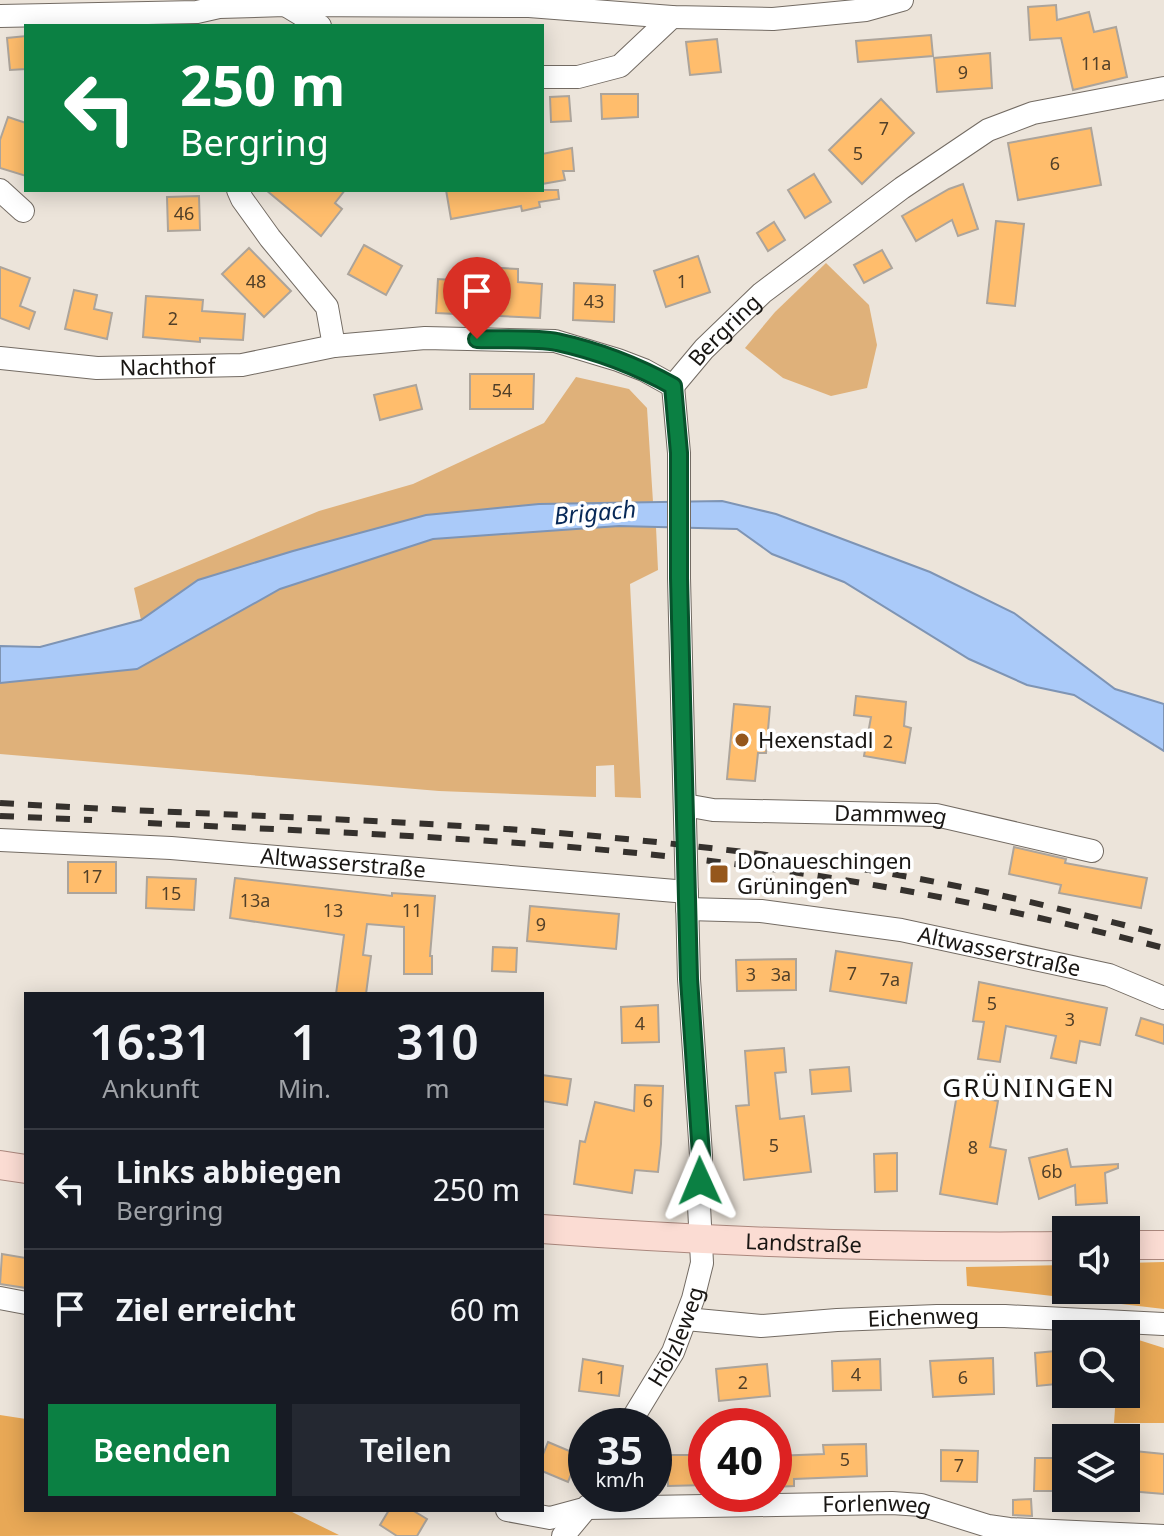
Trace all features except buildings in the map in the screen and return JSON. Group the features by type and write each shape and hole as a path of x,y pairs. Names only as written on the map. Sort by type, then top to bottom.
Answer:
{"main road":[{"path":"0,1165 24,1169"},
{"name":"Landstraße","path":"544,1229 701,1239 917,1246 1052,1246"},
{"path":"1140,1245 1164,1245"}],"street":[{"path":"0,16 209,11 285,5 529,6 672,17 773,19 866,10 902,0"},
{"path":"285,5 317,24"},
{"path":"544,77 578,77 620,66 672,17"},
{"name":"Bergring","path":"334,346 425,338 555,341 618,360 673,386 704,349 762,293 902,188 988,130 1033,113 1164,88"},
{"path":"0,190 23,211"},
{"path":"239,192 270,238 327,307 334,346"},
{"name":"Nachthof","path":"0,358 97,368 242,365 334,346"},
{"name":"Hölzleweg","path":"639,1408 673,1352 702,1263 701,1155 689,979 679,453 673,386"},
{"name":"Dammweg","path":"685,805 713,810 936,815 1092,851"},
{"name":"Altwasserstraße","path":"0,840 171,848 687,901 901,930 1109,975 1164,998"},
{"path":"0,1298 24,1303"},
{"name":"Eichenweg","path":"686,1319 761,1326 937,1316 1163,1324"},
{"name":"Forlenweg","path":"672,1502 921,1505 988,1526 1009,1529 1164,1536"},
{"name":"Forlenweg","path":"518,1512 550,1518 568,1510"},
{"path":"563,1536 582,1512"}],"shaded area":[{"path":"826,263 869,305 877,345 867,388 831,396 783,378 745,348 775,312"},
{"path":"576,377 629,389 647,408 653,502 539,504 426,515 198,580 141,620 134,588 319,511 413,484 544,423"},
{"path":"619,526 656,527 658,570 630,584 641,798 615,797 614,765 596,766 596,797 439,791 0,754 0,683 137,669 280,589 433,539"},
{"path":"1164,1262 1164,1309 1121,1304 1140,1304 1140,1263"},
{"path":"1052,1265 1052,1296 967,1286 966,1267"},
{"path":"1140,1340 1164,1348 1164,1423 1114,1423 1115,1408 1140,1408"},
{"path":"0,1415 24,1419 24,1512 292,1512 339,1535 0,1536"}],"water":[{"name":"Brigach","path":"722,501 776,514 930,572 1014,613 1115,689 1164,704 1164,751 1074,695 1027,685 969,659 844,582 772,554 737,529 619,526 433,539 280,589 137,669 0,683 0,646 40,647 141,620 198,580 426,515 539,504"}],"railway":[{"path":"0,803 512,829 725,850 934,882 1164,935"},
{"path":"0,816 92,820"},
{"path":"148,823 483,841 745,865 926,894 1164,948"}],"place":[{"name":"Hexenstadl","path":"742,740"},
{"name":"Donaueschingen Grüningen","path":"719,874"}],"district":[{"name":"GRÜNINGEN","path":"1029,1088"}],"route":[{"path":"477,339 555,341 618,360 673,386 679,453 689,979 701,1155 700,1181"}]}
